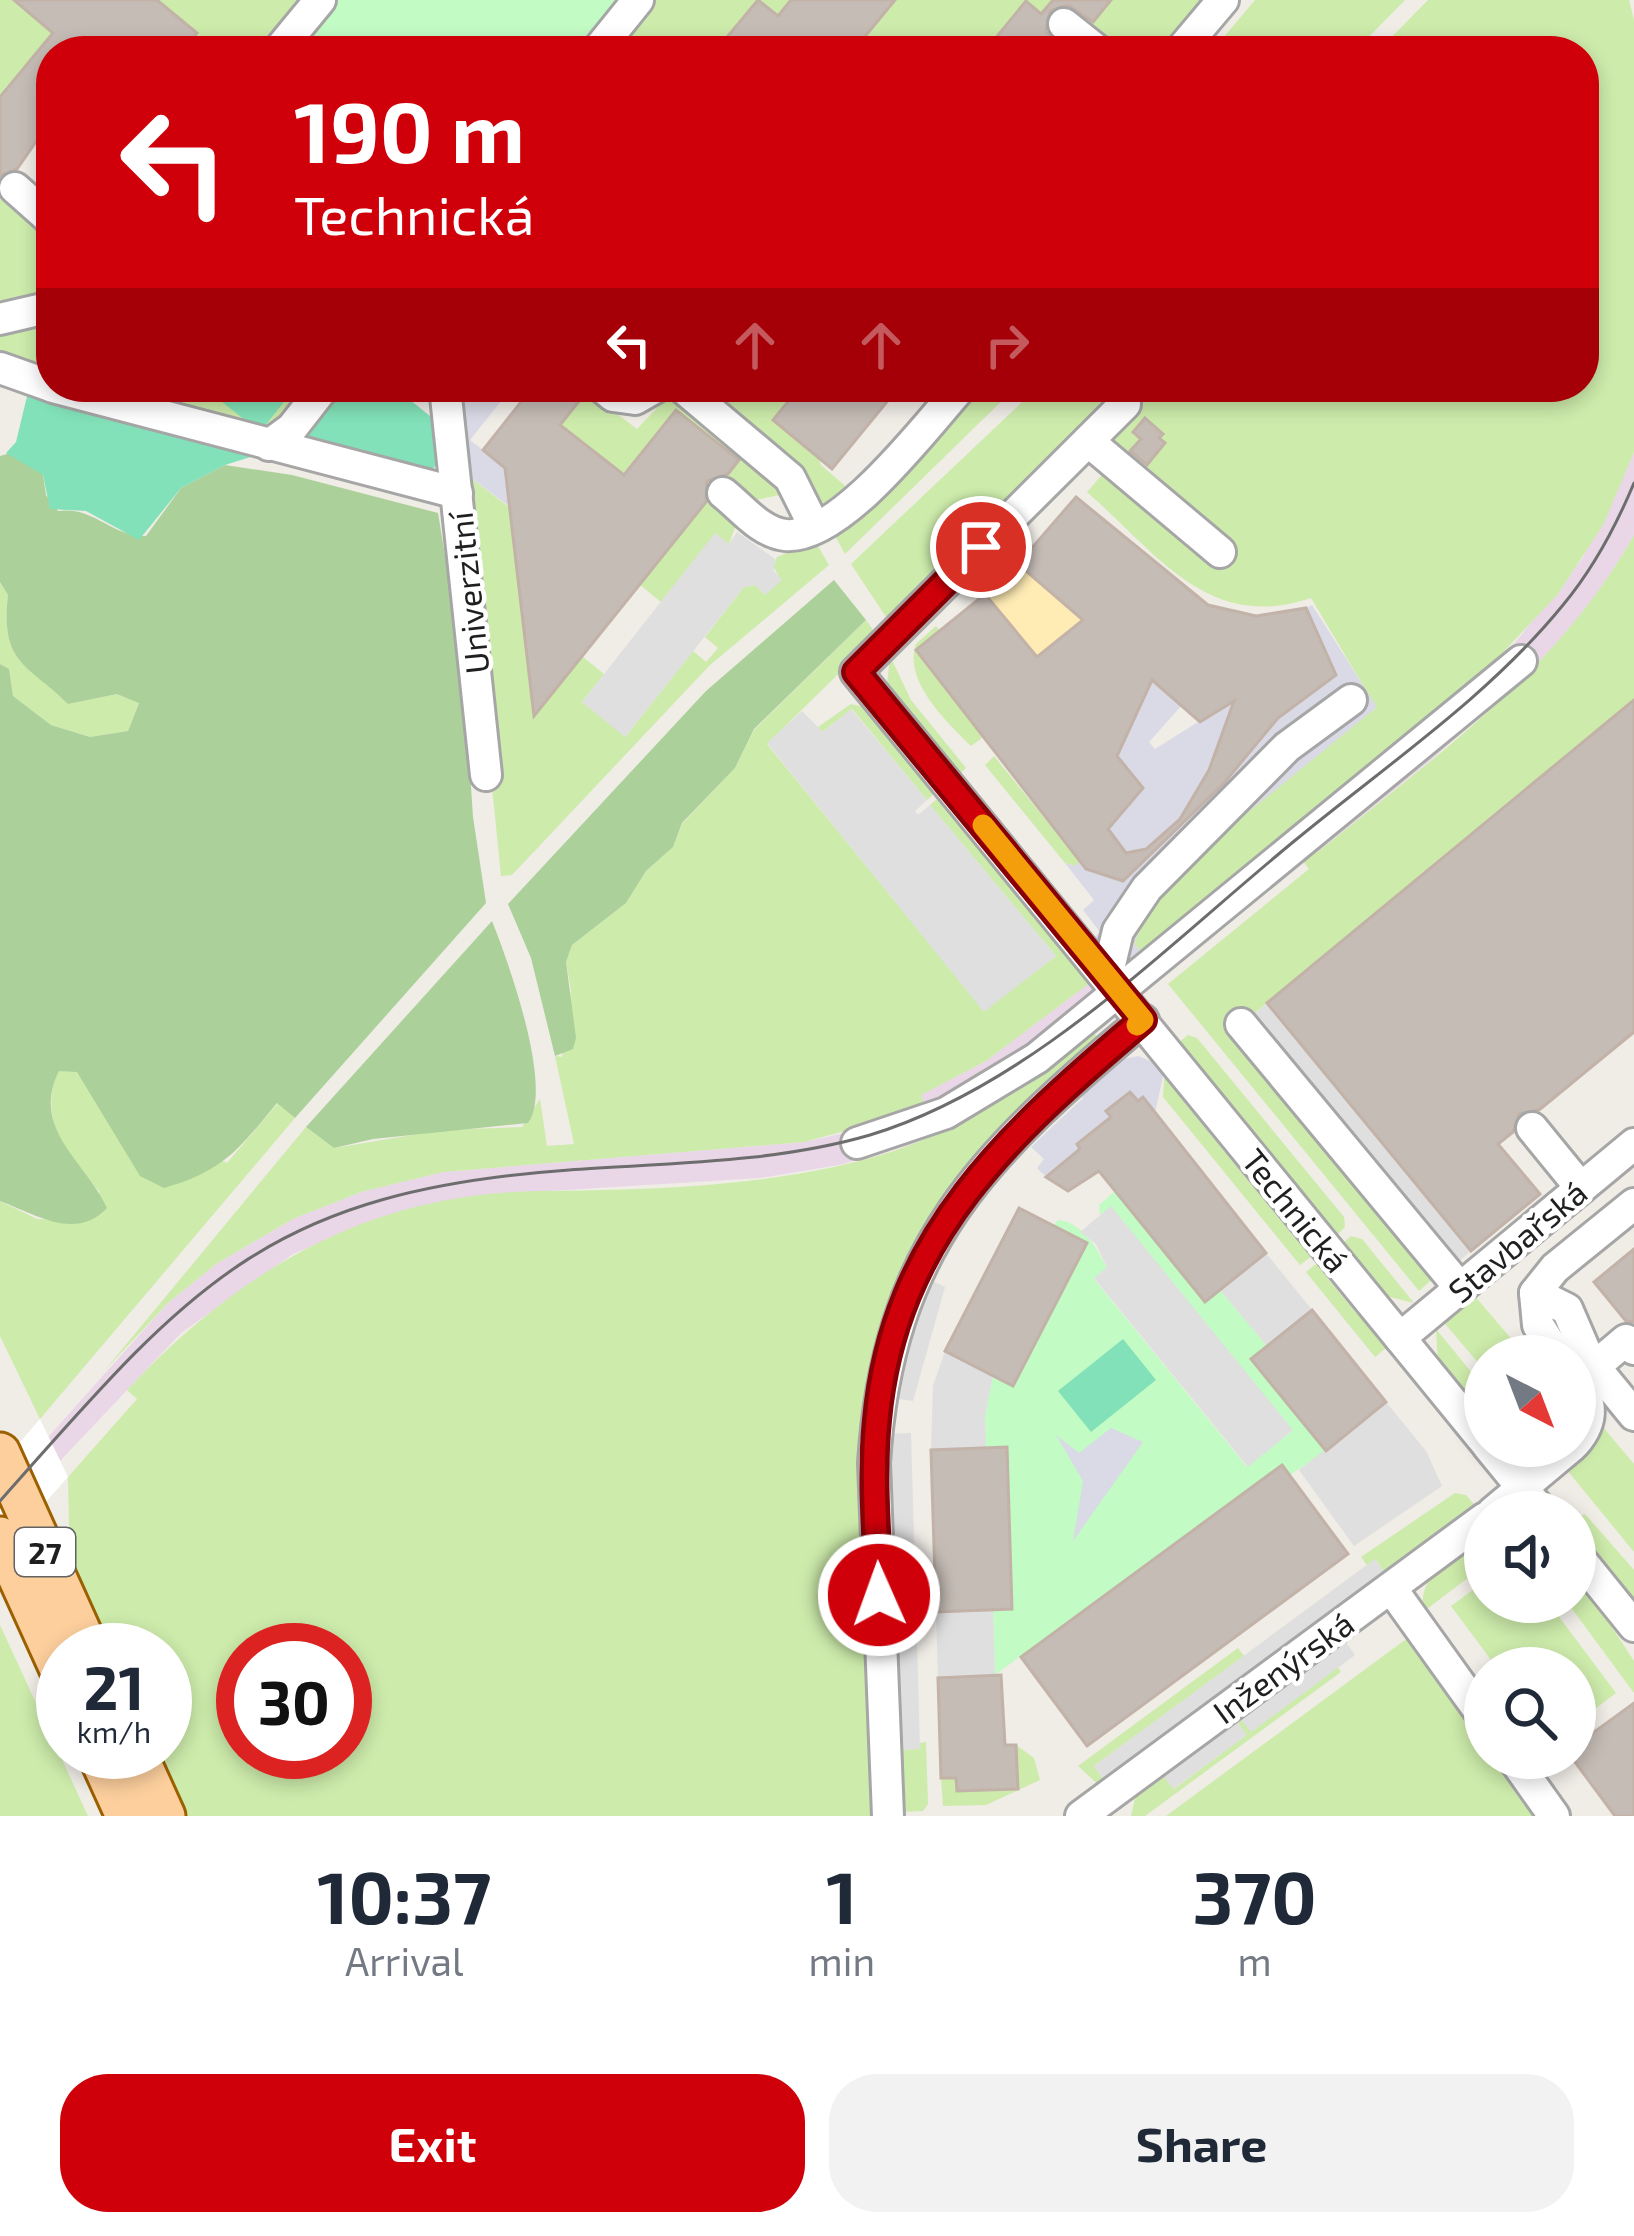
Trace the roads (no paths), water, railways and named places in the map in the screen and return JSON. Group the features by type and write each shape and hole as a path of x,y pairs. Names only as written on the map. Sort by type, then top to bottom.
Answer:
{"main road":[{"name":"27","path":"0,1453 77,1623"},
{"name":"27","path":"0,1538 39,1623"},
{"path":"109,1779 126,1816"},
{"path":"148,1779 165,1816"}],"street":[{"path":"290,36 320,0"},
{"path":"609,36 638,0"},
{"path":"1192,36 1222,0"},
{"path":"1064,24 1079,36"},
{"path":"15,188 36,207"},
{"path":"0,319 36,311"},
{"path":"0,368 36,381"},
{"path":"108,402 457,493"},
{"path":"269,445 292,428 312,402"},
{"name":"Univerzitní","path":"446,402 486,776"},
{"path":"700,402 790,478 815,528"},
{"path":"723,493 765,530 786,536 815,528 850,506 948,402"},
{"name":"Technická","path":"1125,404 856,672 1464,1416"},
{"path":"1088,441 1220,552"},
{"path":"857,1143 973,1100 1037,1058 1113,984 1521,661"},
{"path":"1113,984 1118,932 1147,888 1287,747 1351,700"},
{"path":"888,1816 874,1463 877,1416 896,1325 920,1262 966,1190 1042,1107 1143,1020"},
{"path":"1241,1024 1460,1288"},
{"path":"1532,1128 1581,1188"},
{"name":"Stavbařská","path":"1400,1338 1634,1144"},
{"path":"1544,1335 1538,1325 1535,1294 1555,1268 1634,1204"},
{"path":"1535,1294 1567,1309 1574,1335"},
{"path":"1596,1363 1626,1340 1634,1349"},
{"path":"1596,1382 1634,1415"},
{"name":"Technická","path":"1505,1467 1525,1491"},
{"name":"Inženýrská","path":"1090,1813 1464,1534"},
{"path":"1596,1579 1634,1626"},
{"path":"1391,1588 1464,1690"},
{"path":"1528,1779 1554,1816"}],"tram line":[{"path":"0,1501 127,1361 184,1307 242,1263 306,1227 379,1201 465,1182 759,1157 834,1144 930,1112 987,1083 1096,1008 1503,669 1584,577 1634,483"}]}
